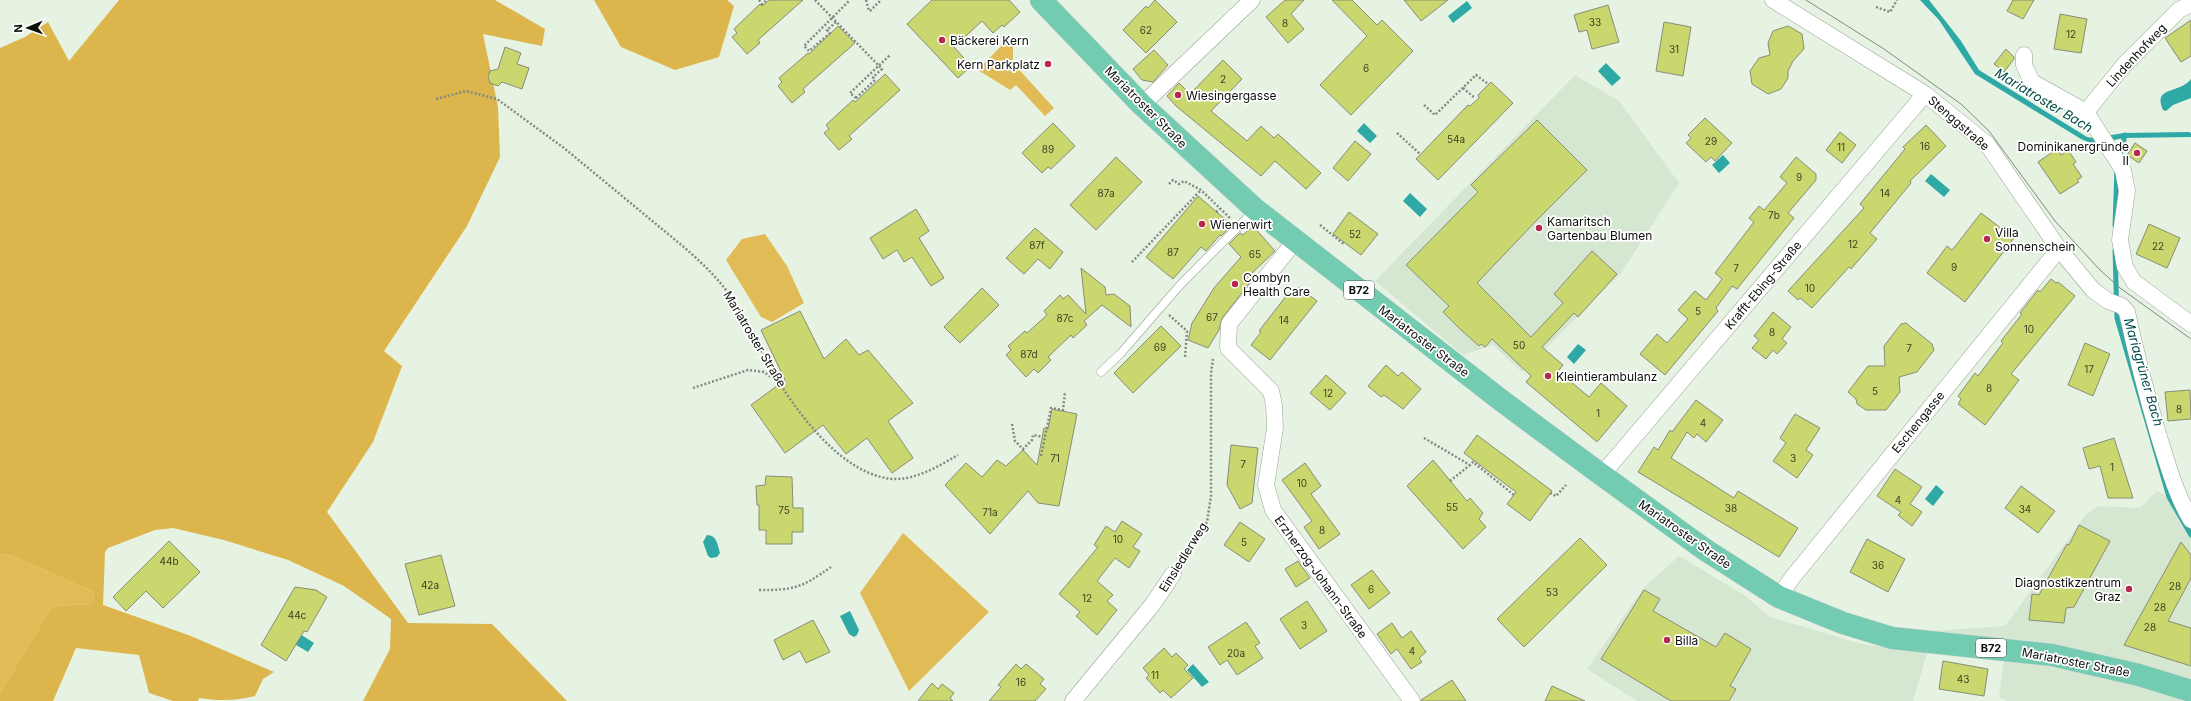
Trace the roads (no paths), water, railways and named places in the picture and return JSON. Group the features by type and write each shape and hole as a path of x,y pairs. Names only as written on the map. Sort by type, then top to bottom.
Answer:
{"main road":[{"name":"Mariatroster Straße","path":"1041,0 1142,105 1255,209 1502,401 1600,474 1704,549 1779,597 1843,623 1892,638 2052,655 2139,675 2191,691"}],"street":[{"path":"1142,105 1252,0"},
{"name":"Stenggstraße","path":"1773,0 1926,94 1987,144 2059,248 2093,290 2127,312 2138,360 2163,450 2177,490 2191,520"},
{"name":"Lindenhofweg","path":"2086,112 2124,64 2179,10 2191,4"},
{"path":"2024,55 2024,65 2032,82 2086,112 2123,170 2127,191 2120,240 2125,267 2134,282 2191,324"},
{"name":"Krafft-Ebing-Straße","path":"1600,474 1611,464 1926,94"},
{"name":"Erzherzog-Johann-Straße","path":"1295,241 1230,324 1228,348 1271,391 1274,405 1274,428 1266,486 1273,510 1412,701"},
{"name":"Eschengasse","path":"1779,597 1796,572 2059,248"},
{"name":"Einsiedlerweg","path":"1073,701 1153,604 1173,574"}],"lane":[{"path":"1101,372 1121,353 1181,284 1255,209"}],"water":[{"name":"Mariatroster Bach","path":"1920,0 1929,0 1961,41 1979,70 2087,137 2093,138 2124,133 2189,132 2191,133 2191,137 2124,138 2093,144 2081,139 1975,74 1939,20"},
{"path":"1467,1 1472,8 1453,23 1448,16"},
{"path":"1606,63 1621,78 1612,86 1598,71"},
{"path":"2191,79 2191,98 2173,105 2166,111 2163,110 2161,97 2169,91 2186,84"},
{"path":"1364,123 1377,136 1370,143 1357,131"},
{"path":"1723,155 1730,163 1719,173 1712,165"},
{"path":"1931,174 1950,190 1944,197 1925,181"},
{"path":"1410,193 1427,209 1420,217 1403,201"},
{"path":"1578,344 1586,350 1574,364 1567,357"},
{"path":"1936,485 1944,492 1933,506 1925,499"},
{"path":"707,535 713,537 716,541 720,553 717,557 711,558 708,556 703,542"},
{"path":"850,611 859,630 857,635 854,637 849,634 840,616"},
{"path":"297,632 314,643 308,652 291,642"},
{"path":"1193,664 1209,682 1202,687 1187,670"}],"waterway":[{"name":"Mariagrüner Bach","path":"2119,158 2125,135"},
{"name":"Mariagrüner Bach","path":"2115,226 2117,168"},
{"name":"Mariagrüner Bach","path":"2115,250 2117,318 2169,497 2191,535"}],"tram line":[{"path":"1806,0 1884,49 1961,104 1989,131 2055,221 2099,269 2120,288 2191,339"}],"place":[{"name":"Bäckerei Kern","path":"942,40"},
{"name":"Kern Parkplatz","path":"1048,64"},
{"name":"Wiesingergasse","path":"1178,95"},
{"name":"Dominikanergründe II","path":"2137,153"},
{"name":"Wienerwirt","path":"1202,224"},
{"name":"Kamaritsch Gartenbau Blumen","path":"1539,228"},
{"name":"Villa Sonnenschein","path":"1987,239"},
{"name":"Combyn Health Care","path":"1235,284"},
{"name":"Kleintierambulanz","path":"1548,376"},
{"name":"Diagnostikzentrum Graz","path":"2129,589"},
{"name":"Billa","path":"1667,640"}]}
